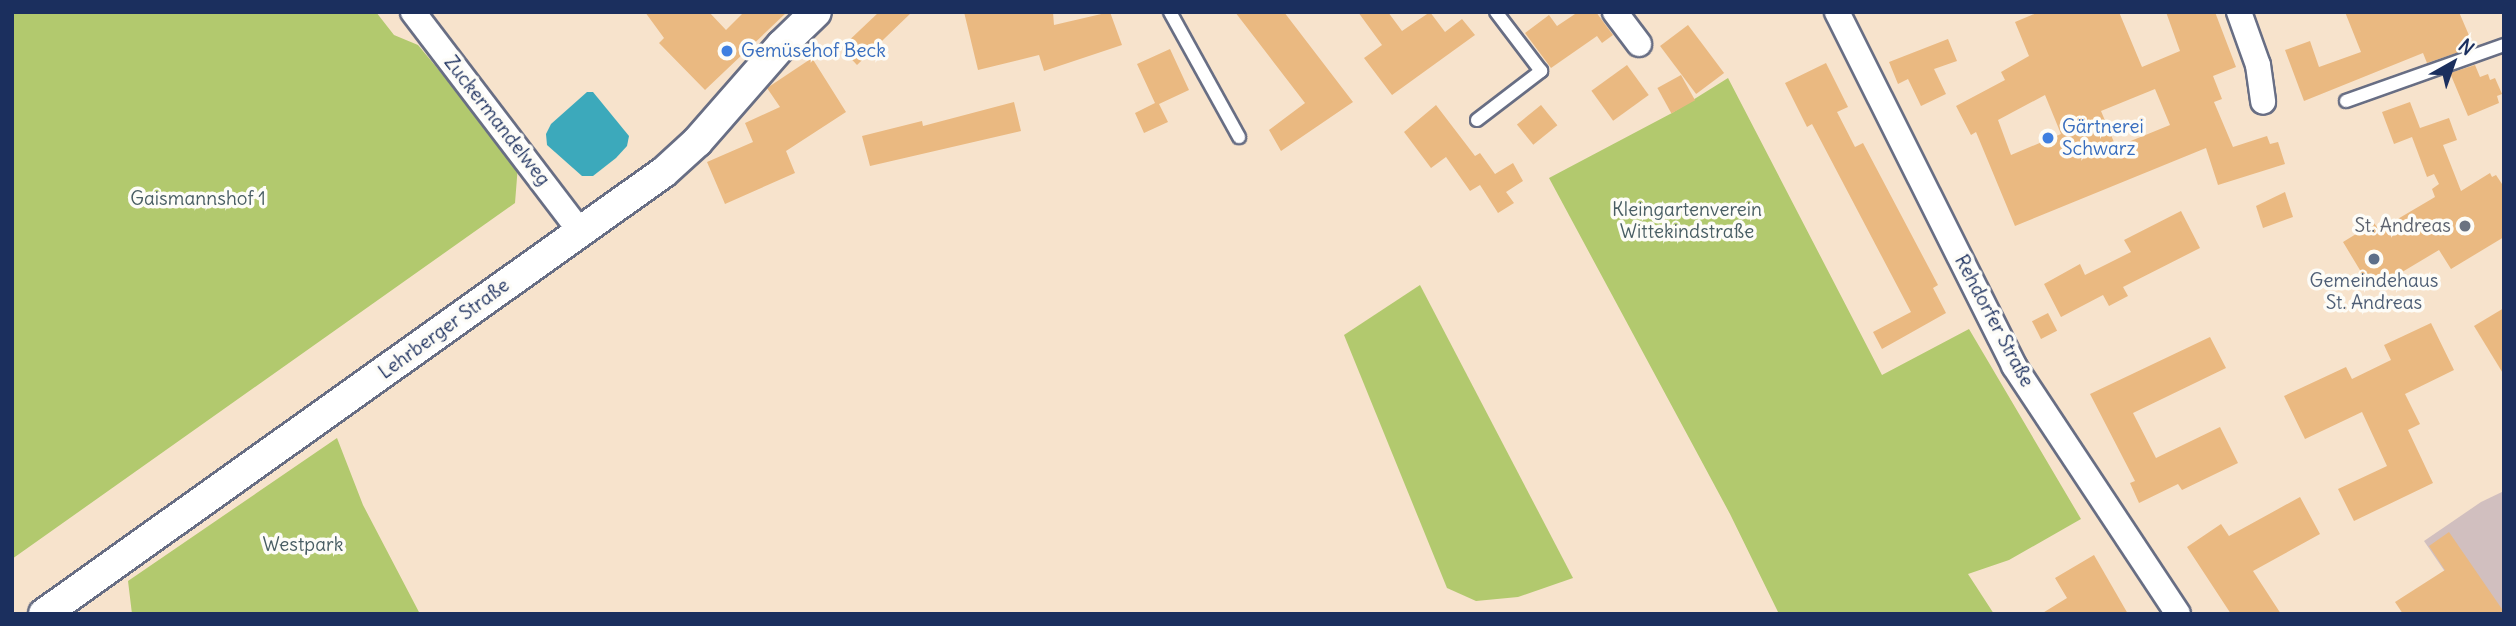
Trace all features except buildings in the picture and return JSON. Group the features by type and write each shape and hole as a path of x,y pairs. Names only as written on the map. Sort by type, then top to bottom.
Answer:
{"street":[{"name":"Zuckermandelweg","path":"413,12 580,231"},
{"name":"Lehrberger Straße","path":"44,614 689,151 776,52 816,12"},
{"path":"1615,12 1639,44"},
{"name":"Rehdorfer Straße","path":"1837,12 2014,366 2178,614"},
{"path":"2239,12 2258,65 2263,102"}],"lane":[{"path":"1170,12 1239,137"},
{"path":"1477,120 1541,71 1496,12"},
{"path":"2346,100 2504,45"}],"shaded area":[{"path":"2504,491 2504,614 2474,614 2424,541 2481,502"}],"green space":[{"name":"Gaismannshof 1","path":"12,12 376,12 394,35 418,45 518,165 515,203 12,559"},
{"name":"Kleingartenverein Wittekindstraße","path":"1728,78 1882,375 1969,329 2081,519 2009,560 1968,574 1994,614 1779,614 1730,514 1549,178 1672,113"},
{"path":"1420,285 1573,578 1518,597 1476,601 1447,588 1344,335"},
{"name":"Westpark","path":"337,438 363,505 420,614 132,614 128,581"}],"water":[{"path":"587,92 593,92 629,136 627,146 593,176 582,176 547,145 546,134 551,124"}],"place":[{"name":"Gemüsehof Beck","path":"727,51"},
{"name":"Gärtnerei Schwarz","path":"2048,138"},
{"name":"St. Andreas","path":"2465,226"},
{"name":"Gemeindehaus St. Andreas","path":"2374,259"}]}
